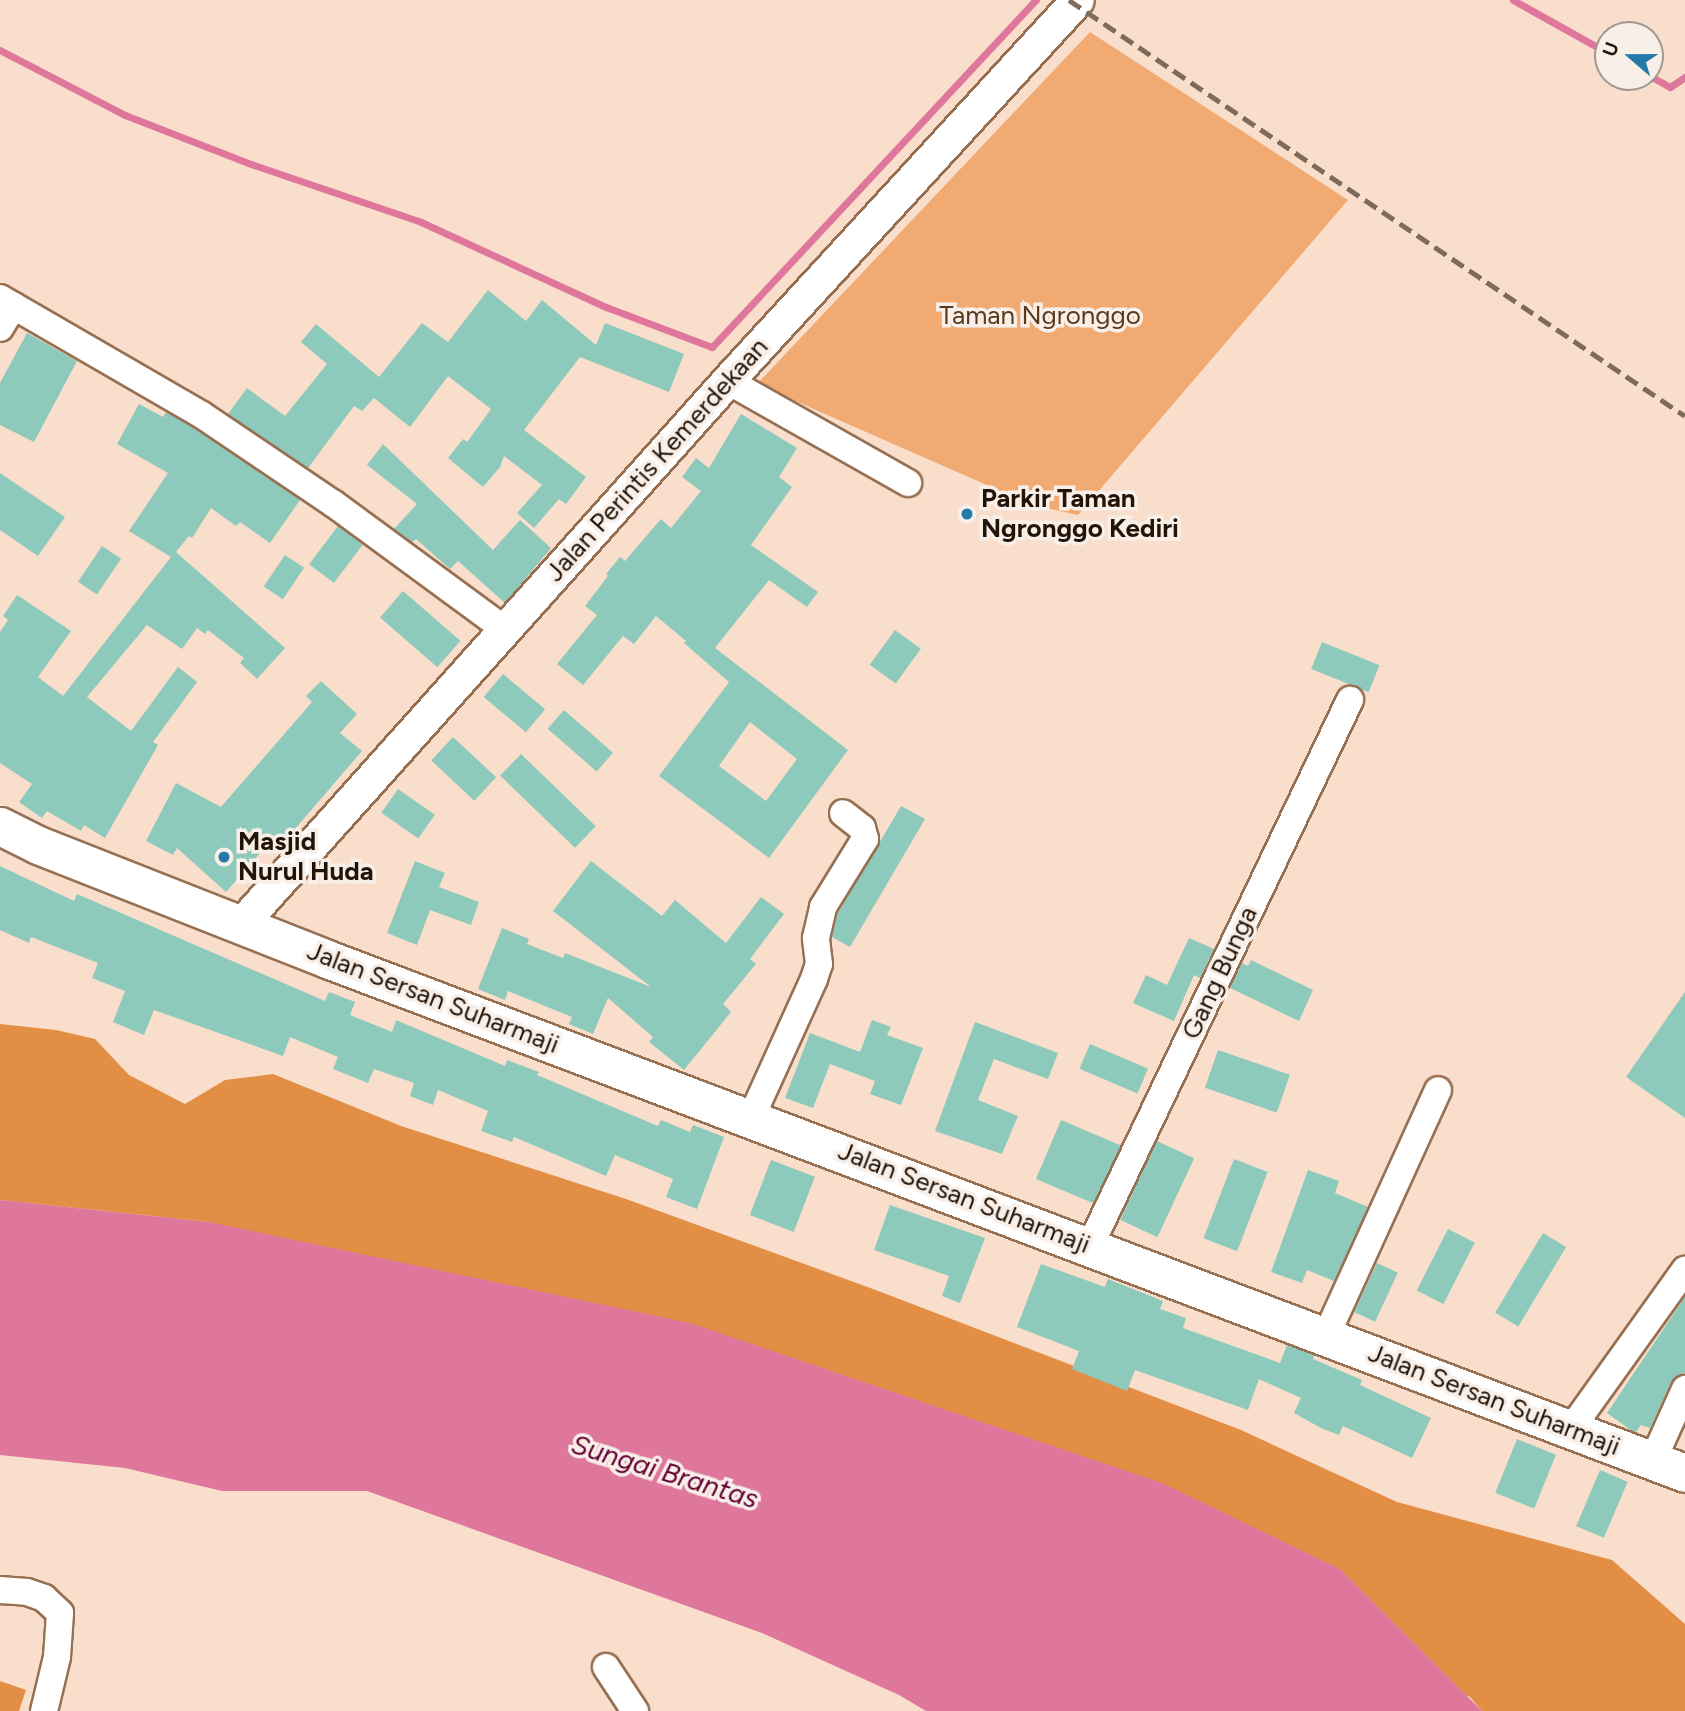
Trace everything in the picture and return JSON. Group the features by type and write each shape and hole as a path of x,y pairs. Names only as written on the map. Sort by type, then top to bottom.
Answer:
{"highway":[{"name":"Jalan Sersan Suharmaji","path":"0,826 38,845 242,925 1669,1467"}],"main road":[{"name":"Jalan Perintis Kemerdekaan","path":"242,925 728,381 1078,0"}],"street":[{"path":"4,311 213,423 344,511 504,629"},
{"path":"728,381 908,483"},
{"name":"Gang Bunga","path":"1090,1246 1350,700"},
{"path":"751,1118 814,979 819,964 816,938 823,907 865,839 862,828 843,813"},
{"path":"1326,1336 1438,1090"},
{"path":"1571,1429 1685,1270"},
{"path":"1669,1467 1685,1389"},
{"path":"0,1590 27,1592 44,1598 60,1613 57,1657 44,1711"},
{"path":"606,1667 635,1711"}],"green space":[{"name":"Taman Ngronggo","path":"1090,32 1348,200 1078,515 1032,505 757,384"}],"shaded area":[{"path":"0,1024 56,1030 95,1039 129,1075 185,1104 225,1080 273,1074 401,1126 626,1199 873,1289 1241,1430 1397,1502 1612,1560 1685,1624 1685,1711 1482,1711 1470,1697 209,1222 0,1200"},
{"path":"0,1681 26,1690 19,1711 0,1711"}],"water":[{"name":"Sungai Brantas","path":"0,1200 209,1222 690,1323 1162,1483 1340,1569 1482,1711 926,1711 899,1695 762,1633 367,1491 222,1491 125,1468 0,1455"}],"building":[{"path":"488,290 526,321 542,300 596,345 605,323 684,354 669,392 580,357 524,430 586,477 566,504 559,499 534,528 517,513 542,485 504,456 500,467 483,487 448,458 463,439 467,442 491,409 448,376 410,427 374,398 362,411 354,406 308,468 228,414 247,388 285,416 327,364 301,342 316,324 379,377 422,323 448,342"},
{"path":"27,333 77,361 34,442 0,425 0,383"},
{"path":"139,404 163,417 166,412 194,428 300,500 270,543 240,522 236,526 211,508 192,538 189,536 176,552 285,648 257,679 240,663 244,658 208,630 205,634 197,628 182,649 147,625 87,697 131,731 178,667 197,682 153,742 158,745 105,838 84,825 81,831 47,811 42,818 19,802 32,784 0,763 0,632 8,620 3,616 17,595 71,631 38,677 63,696 171,557 129,531 168,473 117,444"},
{"path":"741,414 797,448 779,477 792,487 751,545 818,592 807,607 769,580 715,648 848,750 769,858 659,776 729,682 684,643 686,641 656,616 634,644 623,636 583,685 557,664 597,615 585,606 608,576 606,574 620,557 625,561 661,519 671,528 701,491 682,477 696,458 709,468","holes":["750,722 797,759 766,801 719,766"]},
{"path":"383,444 493,550 520,520 551,548 505,603 458,561 450,569 416,539 412,542 394,529 417,504 367,465"},
{"path":"0,473 65,517 38,556 0,530"},
{"path":"338,526 363,545 334,583 309,564"},
{"path":"102,546 121,559 97,595 78,582"},
{"path":"285,555 304,568 283,599 264,587"},
{"path":"403,591 460,641 437,667 380,617"},
{"path":"895,630 921,649 896,684 870,665"},
{"path":"1322,642 1379,665 1369,692 1311,669"},
{"path":"503,674 545,709 526,732 484,697"},
{"path":"321,681 357,714 340,733 362,751 276,851 268,844 226,892 177,848 173,855 146,841 176,783 221,807 312,702 306,696"},
{"path":"564,710 613,753 597,772 548,729"},
{"path":"453,737 496,777 474,801 431,760"},
{"path":"521,754 596,826 575,848 500,776"},
{"path":"398,789 435,815 418,839 381,813"},
{"path":"901,806 925,819 850,947 832,937 837,915"},
{"path":"415,861 445,873 439,887 479,902 471,925 430,910 417,945 387,933"},
{"path":"591,861 662,916 675,900 726,943 761,897 784,914 750,959 756,964 723,1004 731,1012 684,1070 649,1042 653,1037 608,998 593,1034 569,1024 572,1017 508,991 505,1000 478,989 502,928 529,939 527,944 563,958 565,953 651,987 553,911"},
{"path":"0,866 74,901 77,894 325,1001 329,992 355,1002 350,1015 392,1032 396,1020 505,1066 507,1060 539,1072 537,1075 658,1126 661,1120 690,1132 693,1125 724,1137 697,1209 666,1197 673,1179 615,1155 606,1176 514,1137 512,1142 481,1131 488,1111 438,1090 433,1105 410,1096 414,1083 374,1069 368,1083 333,1069 338,1057 290,1037 283,1056 154,1010 144,1035 113,1022 125,991 92,978 98,963 31,937 29,943 0,930"},
{"path":"1189,938 1214,949 1200,978 1194,975 1174,1021 1133,1003 1146,975 1167,985"},
{"path":"1251,960 1313,990 1299,1021 1230,988 1242,963 1248,966"},
{"path":"1685,992 1685,1118 1626,1077"},
{"path":"872,1020 891,1027 887,1035 923,1048 901,1105 870,1094 875,1081 830,1064 813,1108 785,1098 810,1033 860,1052"},
{"path":"975,1022 1058,1053 1048,1079 994,1059 978,1100 1018,1116 1002,1154 935,1131"},
{"path":"1090,1044 1148,1069 1137,1093 1079,1069"},
{"path":"1218,1050 1290,1075 1277,1113 1205,1088"},
{"path":"1061,1120 1121,1145 1096,1204 1036,1179"},
{"path":"1157,1141 1194,1158 1157,1237 1120,1220"},
{"path":"1234,1159 1268,1172 1237,1251 1204,1238"},
{"path":"771,1160 815,1177 794,1232 750,1215"},
{"path":"1308,1170 1339,1181 1335,1193 1368,1207 1334,1281 1307,1270 1302,1283 1271,1272"},
{"path":"890,1205 985,1238 960,1303 942,1296 949,1276 874,1250"},
{"path":"1448,1229 1475,1243 1443,1304 1417,1290"},
{"path":"1543,1233 1566,1247 1518,1327 1495,1313"},
{"path":"1377,1263 1398,1273 1375,1322 1354,1312"},
{"path":"1041,1264 1105,1287 1108,1279 1163,1301 1160,1309 1186,1318 1183,1328 1280,1363 1287,1345 1314,1355 1313,1359 1362,1380 1360,1385 1431,1418 1412,1458 1343,1426 1339,1435 1321,1428 1294,1413 1301,1398 1259,1379 1248,1410 1135,1370 1127,1391 1072,1369 1079,1351 1017,1327"},
{"path":"1685,1297 1685,1373 1671,1382 1650,1428 1641,1425 1636,1432 1632,1431 1607,1413"},
{"path":"1517,1439 1556,1455 1534,1509 1495,1493"},
{"path":"1600,1470 1628,1482 1604,1538 1576,1526"}],"waterway":[{"path":"0,50 125,115 251,164 421,222 606,307 712,347 1036,0"},
{"path":"1513,0 1594,45"},
{"path":"1664,84 1670,87 1685,77"}],"railway":[{"path":"1069,0 1685,416"}],"place":[{"name":"Parkir Taman Ngronggo Kediri","path":"967,514"},
{"name":"Masjid Nurul Huda","path":"224,857"}]}
